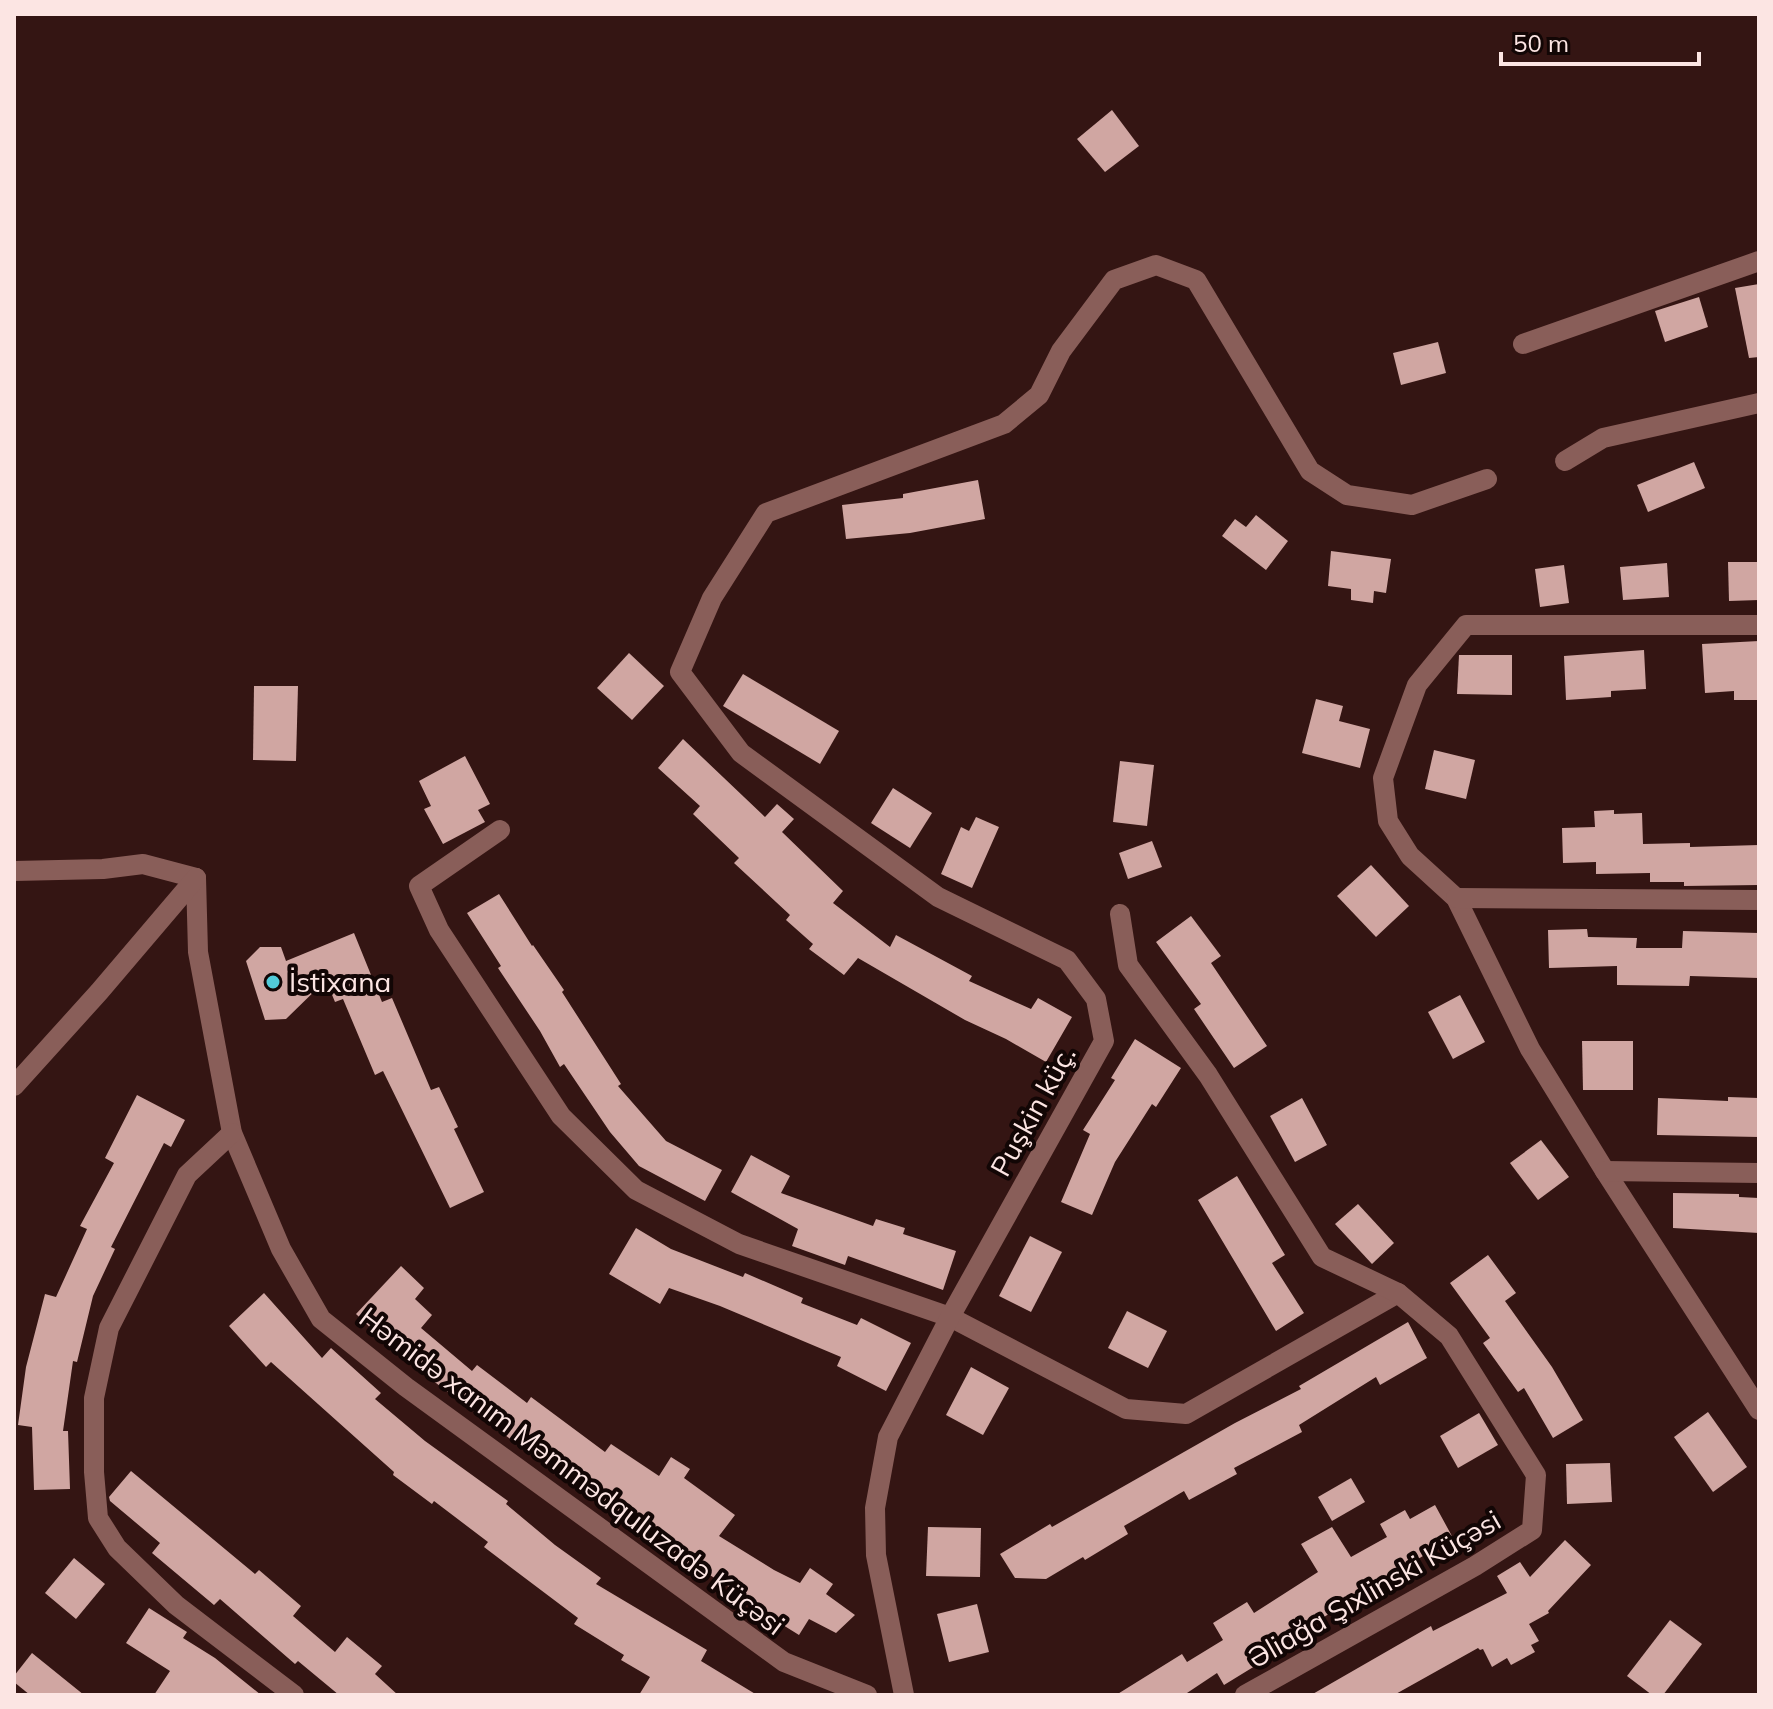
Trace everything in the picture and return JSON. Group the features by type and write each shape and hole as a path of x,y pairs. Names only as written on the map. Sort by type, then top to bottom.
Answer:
{"street":[{"path":"1523,344 1759,261"},
{"name":"Puşkin küç.","path":"904,1695 876,1555 875,1508 888,1437 950,1317 1104,1041 1096,999 1067,960 938,897 741,753 680,672 712,598 766,513 1004,424 1039,395 1061,351 1114,280 1156,265 1196,280 1310,471 1347,495 1412,505 1487,479"},
{"path":"1565,461 1603,438 1759,403"},
{"path":"1759,625 1466,625 1417,685 1383,778 1388,821 1410,856 1456,898 1530,1049 1759,1410"},
{"path":"500,830 419,886 439,930 561,1116 636,1190 739,1244 950,1317 1126,1409 1186,1414 1398,1293"},
{"path":"14,871 103,869 143,864 196,878 14,1086"},
{"name":"Həmidə xanım Məmmədquluzadə Küçəsi","path":"196,878 198,952 232,1133 281,1249 321,1319 406,1387 784,1662 867,1695"},
{"path":"1456,898 1759,900"},
{"name":"Əliağa Şıxlinski Küçəsi","path":"1120,914 1128,965 1208,1075 1322,1257 1398,1293 1449,1336 1536,1475 1532,1530 1475,1566 1245,1695"},
{"path":"232,1133 187,1175 109,1328 94,1398 94,1472 98,1518 117,1548 176,1605 294,1695"},
{"path":"1605,1171 1759,1173"}],"building":[{"path":"1112,110 1139,146 1105,172 1077,139"},
{"path":"1759,284 1759,357 1749,358 1735,288"},
{"path":"1699,297 1708,327 1665,342 1655,311"},
{"path":"1438,342 1446,373 1401,385 1393,353"},
{"path":"1694,462 1705,488 1648,512 1637,485"},
{"path":"978,480 985,519 910,533 846,539 842,505 903,498 903,494"},
{"path":"1256,515 1288,541 1266,570 1222,536 1235,519 1246,527"},
{"path":"1331,551 1391,559 1386,593 1374,591 1373,603 1351,600 1351,589 1328,586"},
{"path":"1728,562 1759,562 1759,600 1729,601"},
{"path":"1667,563 1669,597 1623,600 1620,567"},
{"path":"1564,565 1569,603 1540,607 1535,569"},
{"path":"1759,641 1759,700 1734,700 1734,691 1705,693 1702,644"},
{"path":"1644,650 1646,689 1611,691 1611,697 1566,700 1564,656"},
{"path":"629,653 664,686 632,720 597,688"},
{"path":"1459,655 1512,655 1512,695 1457,694"},
{"path":"743,674 839,731 820,764 723,706"},
{"path":"254,686 298,686 296,761 253,760"},
{"path":"1316,699 1343,706 1339,721 1370,729 1360,768 1302,753"},
{"path":"683,739 765,817 777,804 794,819 782,832 843,891 833,903 890,947 896,935 972,976 969,981 1031,1009 1038,998 1072,1017 1046,1062 965,1020 858,958 844,975 809,949 813,944 786,920 790,915 734,863 739,858 693,814 700,806 658,768"},
{"path":"1434,750 1475,760 1466,799 1425,789"},
{"path":"465,756 490,804 478,810 485,822 443,844 424,809 431,806 419,781"},
{"path":"1120,761 1154,765 1147,826 1113,822"},
{"path":"893,788 932,813 910,848 871,823"},
{"path":"1614,810 1614,814 1642,813 1643,844 1690,843 1690,847 1759,845 1759,885 1684,886 1684,882 1650,882 1650,873 1596,874 1596,862 1563,863 1562,828 1595,827 1594,811"},
{"path":"976,817 999,827 972,888 941,874 961,827 969,831"},
{"path":"1152,841 1162,867 1128,879 1119,853"},
{"path":"1371,865 1409,906 1376,937 1337,896"},
{"path":"499,894 564,990 562,992 621,1084 618,1086 666,1141 722,1170 705,1201 639,1166 610,1132 564,1064 560,1067 467,913"},
{"path":"1191,916 1221,956 1211,963 1267,1046 1234,1068 1194,1009 1201,1004 1156,942"},
{"path":"1587,929 1588,937 1637,938 1636,948 1682,948 1683,931 1759,933 1759,978 1690,976 1689,986 1617,985 1617,966 1549,968 1548,930"},
{"path":"354,933 382,1002 392,998 431,1090 439,1087 458,1127 454,1129 484,1192 450,1208 383,1071 375,1075 343,999 335,1002 326,980 286,1019 265,1020 246,961 260,947 281,947 286,961"},
{"path":"1460,995 1485,1042 1453,1059 1428,1012"},
{"path":"1135,1039 1181,1068 1156,1107 1152,1104 1115,1162 1092,1215 1061,1202 1090,1134 1083,1130 1115,1080 1111,1078"},
{"path":"1582,1041 1633,1041 1633,1090 1583,1090"},
{"path":"137,1095 185,1120 171,1147 164,1143 111,1247 115,1249 93,1296 77,1362 73,1361 63,1431 68,1431 70,1489 34,1490 32,1427 18,1425 26,1367 45,1294 56,1297 87,1229 80,1226 114,1163 105,1158"},
{"path":"1728,1097 1759,1098 1759,1137 1657,1135 1658,1098 1728,1101"},
{"path":"1302,1098 1327,1145 1295,1162 1270,1116"},
{"path":"1541,1140 1569,1177 1538,1200 1510,1163"},
{"path":"751,1155 790,1176 781,1193 873,1226 876,1219 905,1228 903,1234 956,1251 943,1290 848,1256 845,1265 792,1246 798,1229 731,1192"},
{"path":"1237,1176 1285,1255 1272,1263 1304,1313 1276,1331 1198,1200"},
{"path":"1673,1193 1739,1194 1739,1197 1759,1198 1759,1233 1673,1228"},
{"path":"1358,1204 1394,1243 1372,1264 1335,1224"},
{"path":"636,1228 671,1249 743,1277 745,1273 803,1298 801,1303 857,1325 861,1318 911,1343 886,1391 837,1366 841,1357 669,1288 660,1304 609,1274"},
{"path":"1030,1236 1062,1252 1031,1312 999,1296"},
{"path":"1488,1255 1516,1293 1505,1301 1552,1367 1583,1420 1553,1438 1524,1388 1518,1392 1483,1343 1490,1338 1450,1283"},
{"path":"401,1266 424,1288 415,1299 432,1315 421,1328 472,1371 477,1365 527,1403 531,1397 605,1452 611,1444 659,1476 671,1457 690,1469 684,1478 735,1515 719,1536 800,1583 810,1568 833,1584 826,1594 855,1615 836,1633 809,1619 799,1635 697,1567 695,1570 646,1534 642,1539 626,1528 629,1522 546,1466 432,1380 397,1353 356,1314"},
{"path":"264,1293 322,1358 331,1348 381,1393 375,1399 425,1441 508,1501 506,1504 555,1545 601,1578 596,1584 707,1650 701,1661 757,1695 639,1695 650,1677 621,1660 624,1655 574,1624 578,1618 484,1547 488,1542 393,1475 394,1472 271,1362 266,1367 229,1326"},
{"path":"1127,1311 1167,1331 1148,1368 1108,1348"},
{"path":"1408,1322 1427,1358 1380,1385 1376,1377 1299,1425 1302,1432 1234,1468 1237,1474 1189,1500 1184,1491 1124,1526 1128,1534 1046,1579 1015,1578 1000,1554 1301,1389 1299,1386"},
{"path":"971,1367 1009,1388 983,1435 946,1415"},
{"path":"1708,1412 1747,1467 1713,1492 1674,1437"},
{"path":"1479,1413 1498,1445 1458,1468 1440,1436"},
{"path":"1610,1463 1612,1502 1567,1504 1566,1464"},
{"path":"131,1471 255,1574 259,1570 301,1606 293,1616 335,1652 347,1637 382,1666 375,1674 398,1695 339,1695 298,1661 295,1664 220,1599 214,1605 152,1553 160,1543 110,1501 109,1497"},
{"path":"1351,1478 1365,1502 1332,1521 1318,1497"},
{"path":"1435,1505 1453,1538 1378,1583 1381,1587 1363,1598 1366,1603 1345,1616 1340,1607 1292,1637 1288,1631 1248,1655 1255,1666 1224,1685 1217,1673 1184,1695 1116,1695 1182,1654 1187,1662 1223,1640 1213,1623 1247,1602 1254,1613 1318,1572 1301,1544 1332,1527 1351,1557 1387,1537 1380,1524 1405,1510 1410,1519"},
{"path":"928,1527 981,1528 980,1577 926,1576"},
{"path":"1565,1540 1591,1565 1549,1613 1529,1624 1539,1641 1531,1645 1535,1652 1511,1665 1507,1658 1492,1667 1483,1649 1478,1648 1394,1695 1311,1695 1431,1626 1433,1631 1507,1593 1497,1576 1520,1562 1530,1577"},
{"path":"74,1558 105,1584 76,1619 45,1593"},
{"path":"977,1604 989,1652 949,1662 937,1614"},
{"path":"149,1608 187,1632 183,1638 215,1658 261,1695 154,1695 170,1671 126,1643"},
{"path":"1670,1620 1702,1644 1663,1695 1652,1695 1627,1676"},
{"path":"32,1653 84,1695 30,1695 14,1682 14,1676"}],"place":[{"name":"İstixana","path":"273,982"}]}
